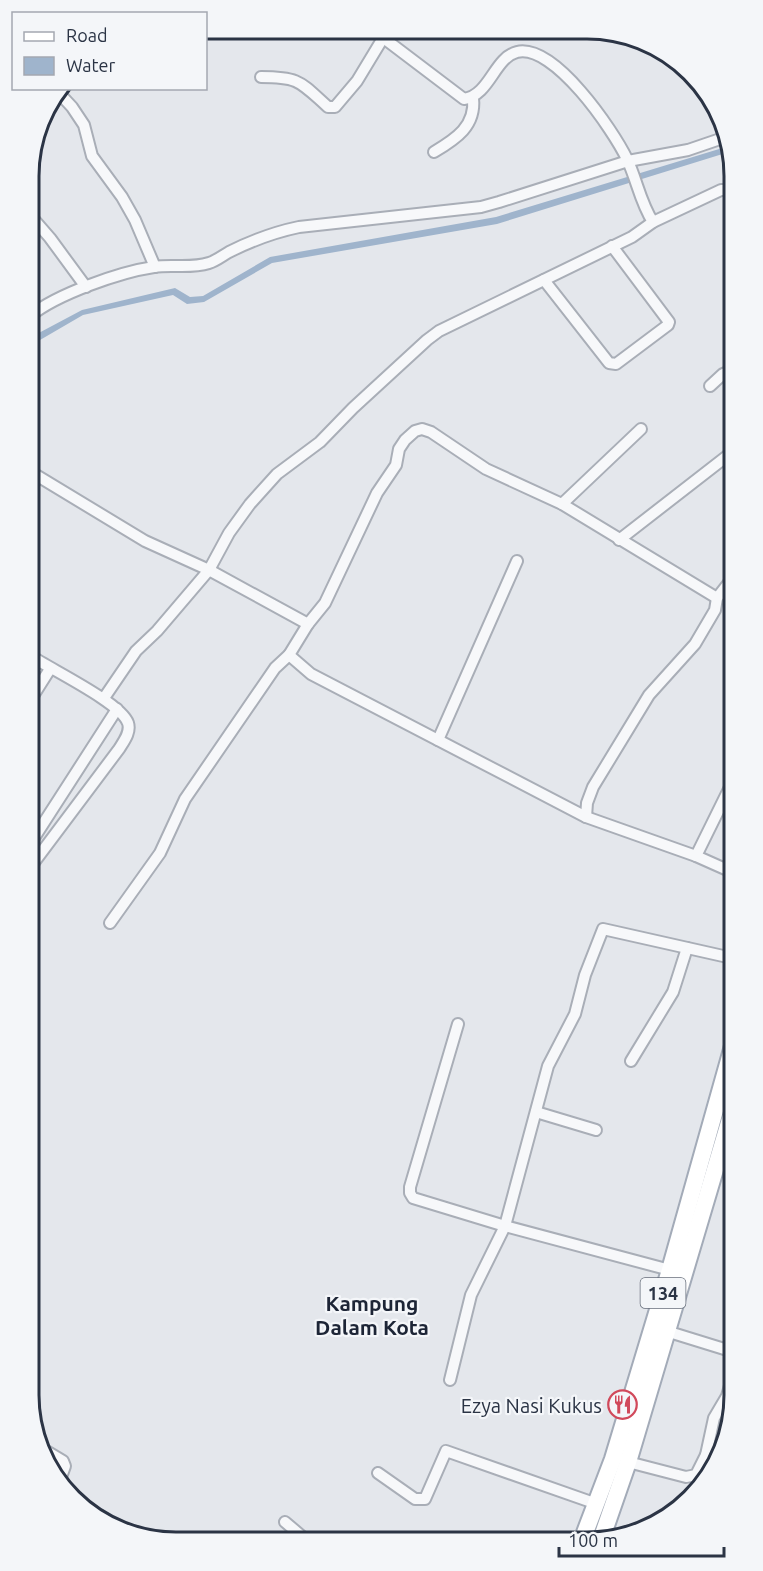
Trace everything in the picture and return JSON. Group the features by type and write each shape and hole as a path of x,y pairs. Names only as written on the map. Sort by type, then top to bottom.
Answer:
{"main road":[{"name":"134","path":"585,1532 613,1459 670,1270 724,1078"},
{"name":"134","path":"604,1531 628,1462 724,1138"}],"street":[{"path":"261,77 287,77 302,83 328,107 335,107 357,81 382,39"},
{"path":"384,39 464,99 473,98 480,93 503,63 515,53 528,51 557,68 573,82 608,127 629,164 640,197 653,222"},
{"path":"63,98 84,124 92,156 122,197 135,220 155,267"},
{"path":"434,152 454,140 471,120 474,111 473,98"},
{"path":"39,310 48,303 119,275 155,267 195,267 212,262 229,252 278,232 299,227 481,207 719,140"},
{"path":"104,698 136,651 157,631 209,570 229,533 250,504 277,474 320,442 353,408 427,340 439,331 632,237 653,222 724,190"},
{"path":"39,225 86,287"},
{"path":"544,280 609,363 616,364 669,322 612,246"},
{"path":"710,386 724,374"},
{"path":"110,922 159,853 185,799 275,668 289,655 308,624 325,603 377,493 396,465 399,449 415,431 422,429 431,432 486,469 562,504 717,598"},
{"path":"562,504 641,429"},
{"path":"619,540 724,458"},
{"path":"39,477 145,540 209,570 308,624"},
{"path":"438,740 517,561"},
{"path":"586,817 587,803 593,787 649,695 695,644 710,621 717,598 724,589"},
{"path":"289,655 311,674 586,817 696,856 724,868"},
{"path":"39,661 104,698 125,717 129,725 124,742 39,856"},
{"path":"39,686 50,669"},
{"path":"39,830 117,709"},
{"path":"696,856 724,799"},
{"path":"450,1380 471,1295 505,1226 548,1066 575,1014 585,975 603,929 724,956"},
{"path":"630,1061 673,992 687,948"},
{"path":"458,1024 410,1193 413,1198 505,1226 670,1270"},
{"path":"536,1112 596,1130"},
{"path":"666,1331 724,1349"},
{"path":"628,1462 691,1477 699,1471 706,1455 714,1418 724,1405"},
{"path":"378,1473 416,1499 425,1499 446,1451 597,1504"},
{"path":"52,1455 63,1461 65,1466 63,1472"},
{"path":"706,1455 710,1456"},
{"path":"285,1522 297,1532"}],"water":[{"path":"721,149 722,154 497,224 272,263 204,302 187,304 173,295 83,315 39,341 39,333 82,310 175,288 190,297 203,296 270,257 496,217"}],"place":[{"name":"Ezya Nasi Kukus","path":"623,1405"}],"district":[{"name":"Kampung Dalam Kota","path":"372,1315"}]}
